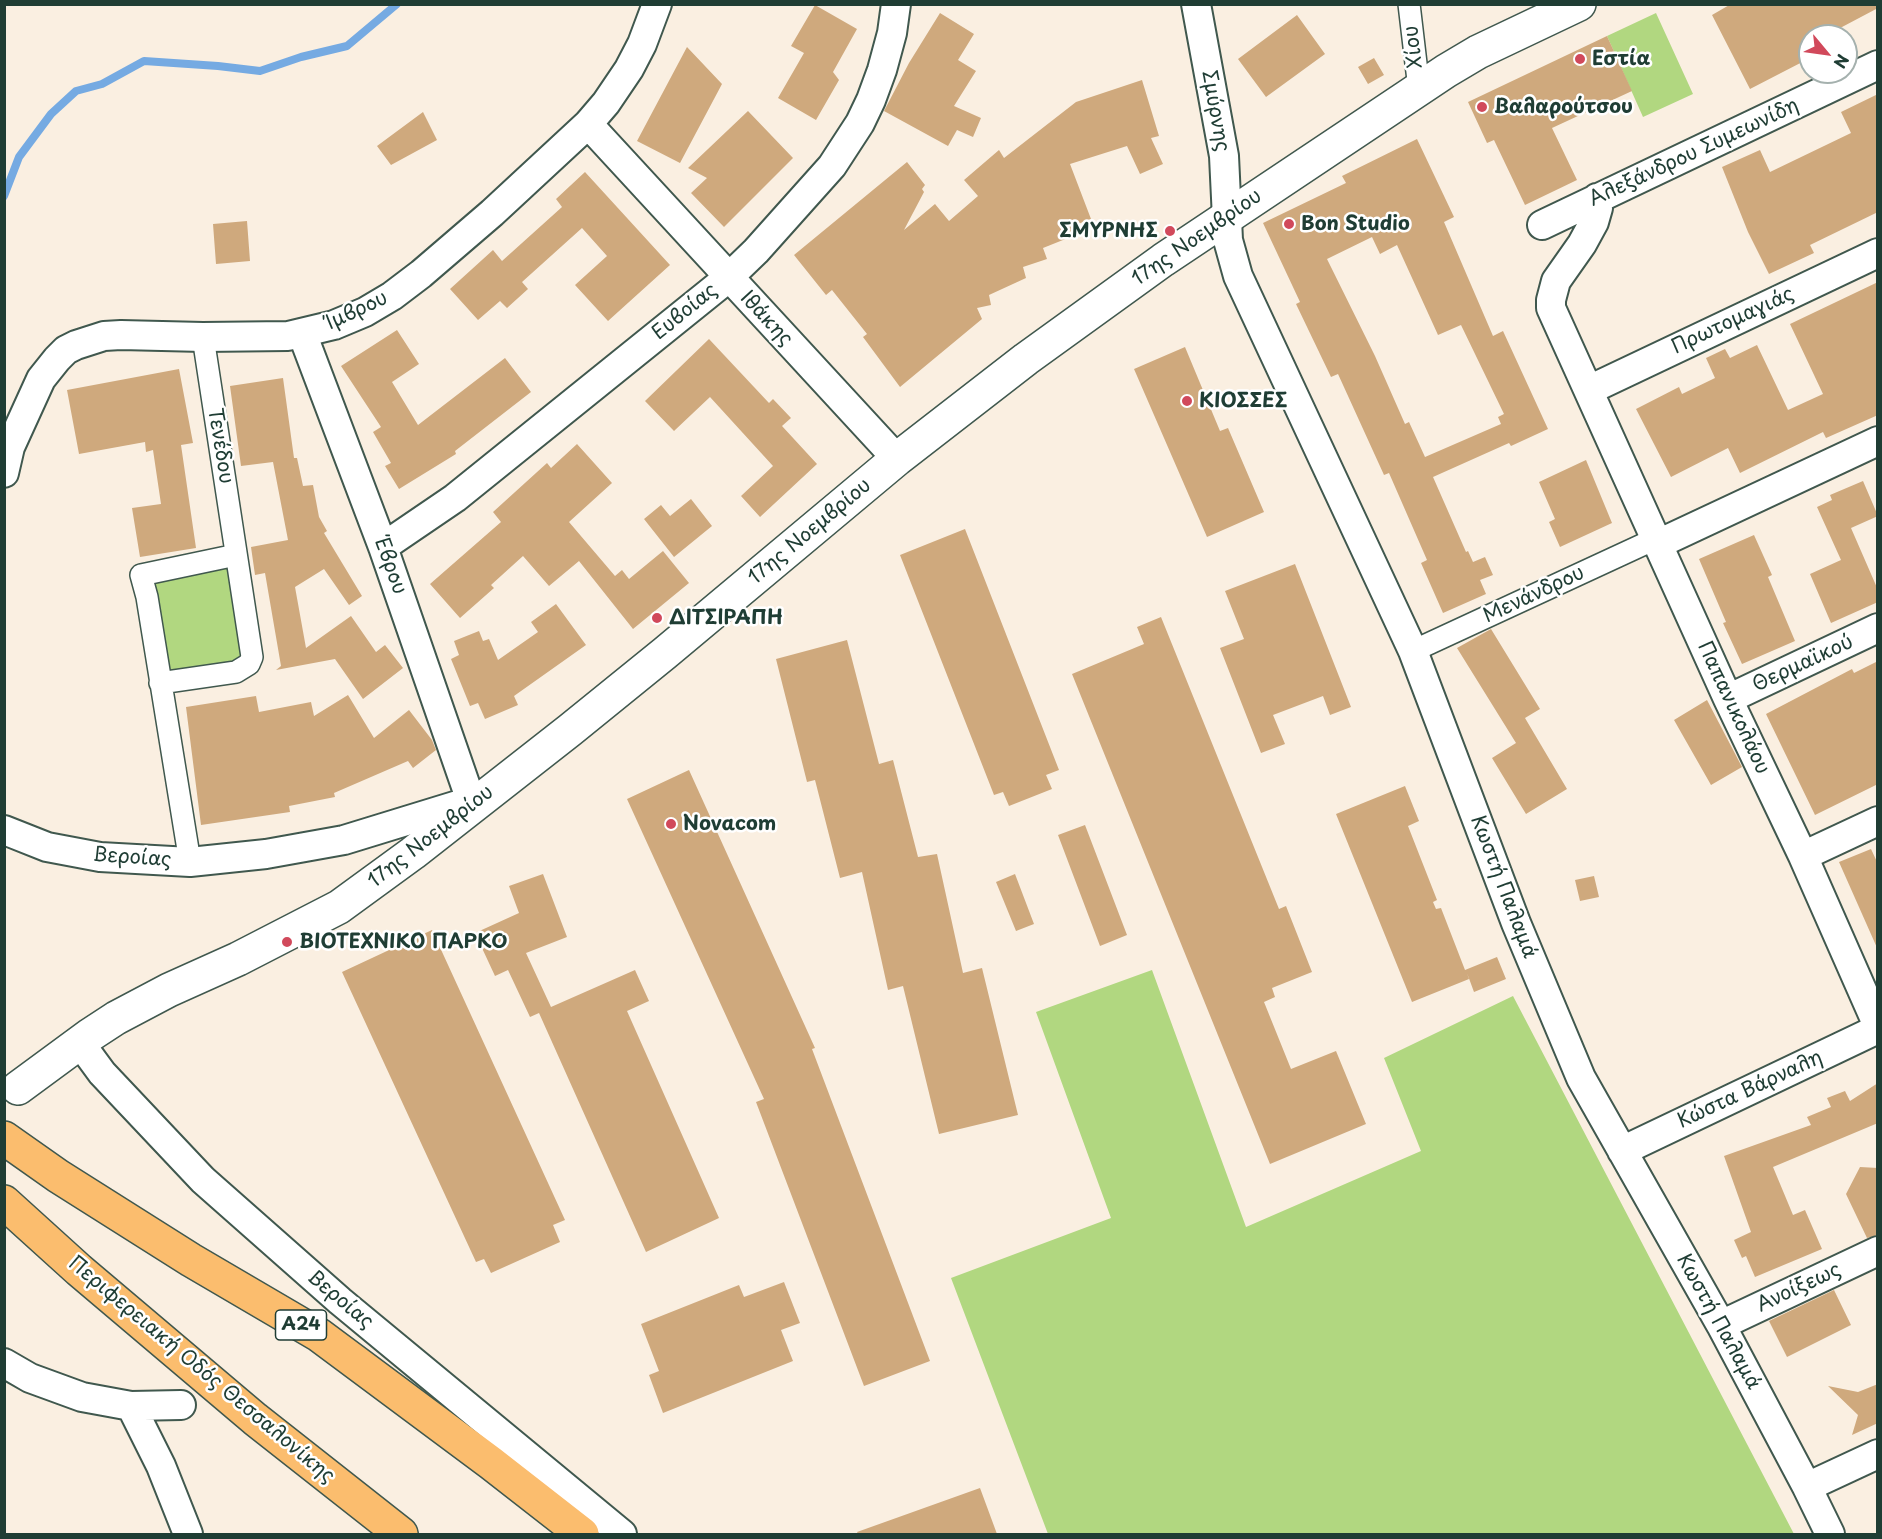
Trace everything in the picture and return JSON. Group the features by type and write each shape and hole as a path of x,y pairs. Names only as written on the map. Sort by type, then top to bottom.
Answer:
{"highway":[{"name":"Α24","path":"4,1138 58,1176 191,1260 319,1335 491,1462 582,1534"},
{"name":"Περιφερειακή Οδός Θεσσαλονίκης","path":"4,1203 246,1412 400,1534"}],"street":[{"name":"Ίμβρου","path":"4,473 10,447 41,379 48,368 66,350 104,336 140,334 271,337 302,333 349,319 392,296 492,213 588,124 606,103 629,69 642,44 657,4"},
{"name":"Ευβοίας","path":"383,547 455,498 728,278 756,251 832,166 853,135 869,106 882,70 892,33 896,4"},
{"name":"Σμύρνης","path":"1196,4 1224,156 1226,218"},
{"name":"Χίου","path":"1409,4 1419,89"},
{"name":"17ης Νοεμβρίου","path":"18,1088 116,1018 339,907 666,653 897,459 1026,359 1163,260 1419,89 1478,52 1579,4"},
{"name":"Αλεξάνδρου Συμεωνίδη","path":"1542,225 1878,65"},
{"name":"Ιθάκης","path":"588,124 897,459"},
{"name":"Παπανικολάου","path":"1597,198 1596,216 1590,232 1556,281 1551,300 1553,314 1728,699 1803,856 1878,1027"},
{"name":"Κωστή Παλαμά","path":"1226,218 1228,240 1238,276 1413,651 1516,923 1581,1078 1721,1324 1830,1534"},
{"name":"Πρωτομαγιάς","path":"1589,390 1878,253"},
{"name":"Έβρου","path":"302,333 383,547 471,801"},
{"name":"Τενέδου","path":"160,683 236,672 249,664 252,657 203,337"},
{"name":"Μενάνδρου","path":"1413,651 1878,441"},
{"path":"190,862 147,597 141,575 236,555"},
{"name":"Θερμαϊκού","path":"1728,699 1878,628"},
{"name":"Βεροίας","path":"4,830 47,847 100,857 190,862 266,854 344,840 471,801"},
{"path":"1803,856 1878,820"},
{"name":"Κώστα Βάρναλη","path":"1622,1151 1878,1027"},
{"name":"Βεροίας","path":"80,1043 102,1072 203,1180 339,1301 622,1534"},
{"name":"Ανοίξεως","path":"1721,1324 1878,1251"},
{"path":"4,1364 53,1388 82,1397 131,1406 181,1405"},
{"path":"131,1406 161,1466 188,1534"},
{"path":"1807,1487 1878,1454"}],"green space":[{"path":"1656,13 1693,94 1643,117 1607,36"},
{"path":"227,568 244,660 169,674 152,582"},
{"path":"1152,970 1246,1227 1421,1151 1384,1058 1513,996 1794,1534 1048,1534 951,1278 1111,1218 1036,1012"}],"building":[{"path":"1731,4 1878,4 1878,8 1848,24 1798,24 1798,64 1750,89 1712,15"},
{"path":"815,5 857,29 833,72 839,80 816,120 778,98 804,53 791,46"},
{"path":"940,13 974,34 958,60 976,71 954,106 981,118 973,137 957,130 948,146 884,111 909,63"},
{"path":"1297,15 1325,54 1266,97 1238,59"},
{"path":"1607,36 1632,91 1552,128 1577,180 1525,205 1494,140 1487,143 1468,102"},
{"path":"687,47 722,84 680,163 637,141"},
{"path":"1374,58 1384,75 1368,84 1358,67"},
{"path":"1142,80 1159,136 1151,138 1163,164 1140,174 1127,146 1070,164 1091,219 1075,225 1078,234 1043,248 1047,259 1023,267 1026,278 989,295 991,305 977,308 982,319 900,387 863,337 867,334 832,290 826,295 794,255 907,162 925,185 922,189 924,192 904,230 935,204 949,221 978,196 964,180 999,150 1004,158 1076,102"},
{"path":"1878,94 1878,212 1810,245 1814,253 1769,274 1748,232 1722,167 1760,150 1770,172 1851,133 1841,112"},
{"path":"748,111 793,158 724,227 691,193 707,178 688,168"},
{"path":"423,112 437,140 391,165 377,146"},
{"path":"1417,139 1454,217 1444,222 1493,336 1503,331 1548,429 1511,446 1509,443 1433,477 1466,552 1468,551 1473,562 1485,557 1493,575 1480,580 1486,594 1443,613 1421,563 1427,560 1389,473 1384,475 1338,374 1331,377 1296,304 1300,302 1263,223 1346,183 1342,176","holes":["1372,237 1380,254 1397,245 1438,335 1461,325 1504,414 1498,417 1501,424 1425,457 1409,422 1405,424 1375,356 1327,259"]},
{"path":"585,172 670,265 608,321 575,285 607,256 582,228 522,282 528,289 507,308 500,301 478,320 450,289 493,250 502,261 562,207 556,199"},
{"path":"247,221 250,261 216,264 213,224"},
{"path":"1878,282 1878,415 1826,438 1823,432 1740,473 1728,448 1671,477 1636,409 1679,387 1682,394 1715,378 1706,358 1725,349 1730,358 1757,345 1788,410 1823,394 1790,324"},
{"path":"397,330 419,364 392,382 418,425 505,358 531,392 455,451 456,454 399,489 385,466 391,463 373,432 381,427 341,366"},
{"path":"709,339 769,403 773,399 791,418 782,426 817,464 760,517 741,496 773,466 710,397 674,431 645,401"},
{"path":"1185,347 1220,431 1228,428 1264,512 1207,537 1134,369"},
{"path":"179,369 193,443 181,445 196,548 140,557 132,508 161,504 153,450 146,452 145,442 79,454 67,390"},
{"path":"283,378 294,458 297,458 303,486 313,485 319,517 327,531 324,533 362,596 349,605 324,569 295,587 306,648 351,616 376,652 385,645 403,668 363,699 335,659 276,670 281,666 265,573 255,575 251,547 288,540 273,462 241,466 230,386"},
{"path":"577,444 612,483 569,522 615,576 622,570 629,579 663,551 689,583 633,629 579,561 549,586 523,556 491,585 494,588 460,618 430,584 501,522 493,512 547,463 551,468"},
{"path":"1586,460 1612,523 1560,547 1549,522 1555,519 1539,482"},
{"path":"1863,481 1878,516 1851,528 1878,590 1878,602 1831,623 1810,574 1841,560 1817,507 1832,500 1830,495"},
{"path":"691,499 712,526 674,557 644,519 661,505 670,516"},
{"path":"965,529 1059,770 1046,775 1052,789 1009,806 1003,792 994,795 900,555"},
{"path":"1754,535 1772,575 1768,577 1795,641 1742,664 1723,623 1726,622 1699,559"},
{"path":"1295,564 1351,707 1330,715 1323,696 1273,715 1285,744 1261,753 1220,648 1244,639 1225,591"},
{"path":"556,604 586,645 514,696 518,705 485,719 478,703 470,706 451,659 459,655 454,641 479,631 483,641 489,639 498,660 538,632 531,622"},
{"path":"1161,617 1279,909 1286,906 1312,972 1272,988 1275,997 1264,1002 1291,1069 1336,1051 1366,1124 1270,1164 1072,674 1144,644 1137,627"},
{"path":"1491,629 1540,709 1525,718 1567,789 1526,814 1492,758 1516,743 1457,648"},
{"path":"847,640 879,764 893,760 918,857 937,854 963,973 982,968 1018,1115 939,1134 903,986 888,990 862,872 840,878 815,780 807,782 776,659"},
{"path":"1878,661 1878,784 1815,815 1766,714 1852,669 1854,673"},
{"path":"348,695 374,738 409,710 432,740 436,750 413,768 408,761 334,793 335,797 289,806 290,812 201,825 186,707 256,696 259,712 311,702 314,716"},
{"path":"1707,700 1742,767 1711,785 1674,720"},
{"path":"689,770 815,1048 812,1049 930,1361 864,1386 756,1102 764,1099 627,799"},
{"path":"1405,786 1419,821 1408,826 1437,900 1433,902 1436,909 1441,908 1465,970 1497,957 1506,979 1474,992 1467,973 1469,979 1412,1002 1336,814"},
{"path":"1085,825 1127,935 1100,946 1058,835"},
{"path":"1871,849 1878,864 1878,950 1839,862"},
{"path":"543,874 567,937 526,953 551,1007 635,970 649,1001 627,1011 719,1218 646,1252 539,1013 530,1017 508,970 495,976 475,933 519,913 509,886"},
{"path":"1015,874 1034,924 1016,931 996,882"},
{"path":"1594,876 1599,897 1580,901 1575,880"},
{"path":"432,930 565,1220 553,1225 560,1242 491,1273 484,1259 476,1262 342,972"},
{"path":"1878,1083 1878,1123 1773,1167 1793,1215 1805,1210 1822,1249 1755,1277 1746,1256 1742,1258 1734,1240 1751,1232 1724,1156 1811,1125 1807,1117 1831,1107 1827,1098 1845,1091 1850,1101"},
{"path":"1860,1167 1878,1168 1878,1235 1867,1238 1846,1194"},
{"path":"784,1282 800,1323 781,1330 793,1361 663,1413 649,1375 659,1371 641,1324 739,1285 744,1297"},
{"path":"1834,1290 1851,1325 1787,1357 1769,1321"},
{"path":"1878,1384 1878,1423 1852,1435 1858,1415 1828,1386 1858,1392"},
{"path":"980,1488 997,1534 858,1534 857,1532"}],"waterway":[{"path":"4,196 19,157 51,114 76,91 102,84 144,61 260,71 301,57 347,46 397,4"}],"place":[{"name":"Εστία","path":"1580,59"},
{"name":"Βαλαρούτσου","path":"1482,107"},
{"name":"Bon Studio","path":"1289,224"},
{"name":"ΣΜΥΡΝΗΣ","path":"1170,231"},
{"name":"ΚΙΟΣΣΕΣ","path":"1187,401"},
{"name":"ΔΙΤΣΙΡΑΠΗ","path":"657,618"},
{"name":"Novacom","path":"671,824"},
{"name":"ΒΙΟΤΕΧΝΙΚΟ ΠΑΡΚΟ","path":"287,942"}]}
